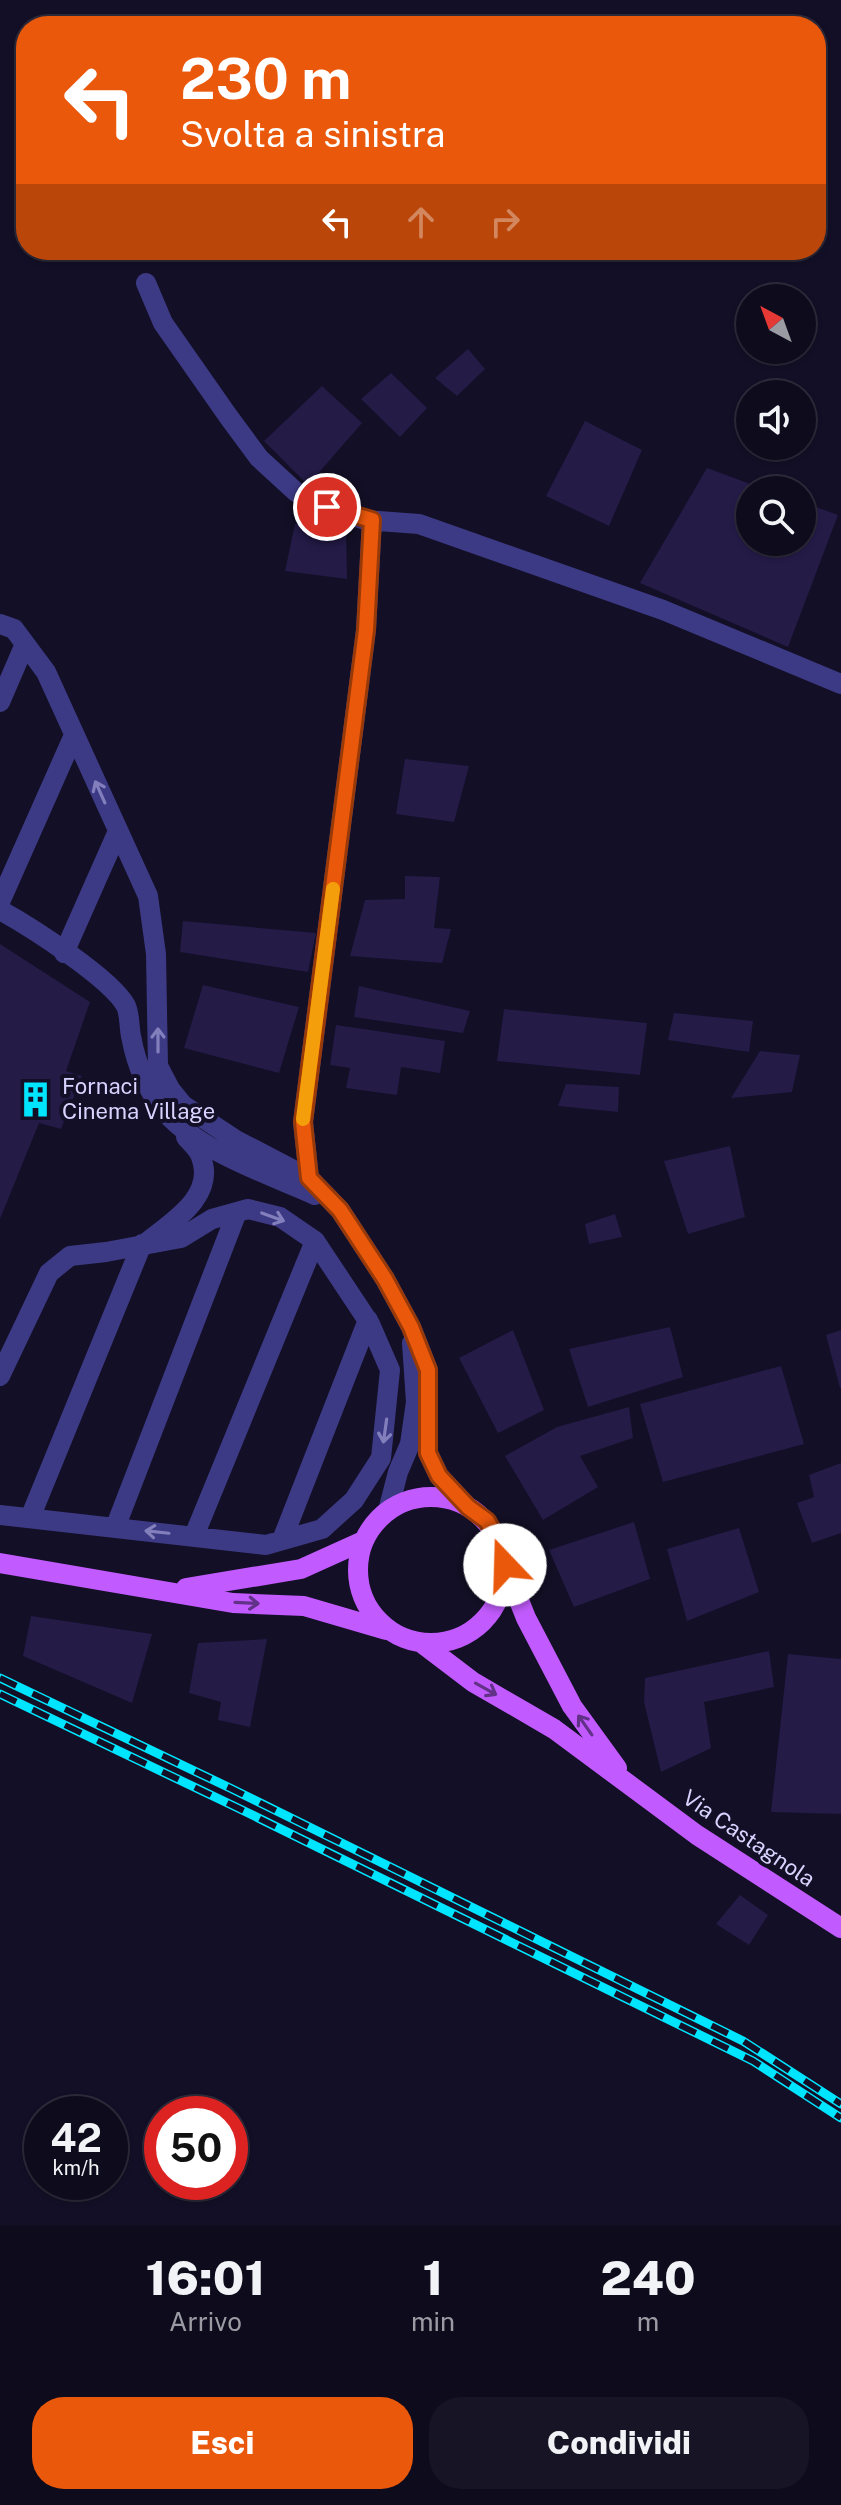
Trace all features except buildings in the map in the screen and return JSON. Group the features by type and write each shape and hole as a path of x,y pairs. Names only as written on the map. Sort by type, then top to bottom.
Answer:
{"main road":[{"path":"389,1631 374,1617 363,1600 358,1581 358,1560 363,1541 374,1524 388,1511 407,1501 428,1497 449,1499 468,1507 487,1521 499,1542 526,1618 572,1706 631,1787"},
{"path":"170,1590 301,1569 363,1541"},
{"path":"0,1563 233,1603 304,1606 423,1644 444,1643 464,1636 482,1623 495,1606 503,1586 505,1565"},
{"name":"Via Castagnola","path":"423,1644 473,1682 554,1729 697,1835 841,1928"}],"street":[{"path":"146,283 163,323 259,458 296,492 327,507 372,520 419,524 663,610 841,684"},
{"path":"309,1178 303,1122 366,630 372,520"},
{"path":"0,624 14,629 46,672 148,896 156,954 158,1066 170,1089 183,1105 226,1134 309,1178 334,1203 385,1279 411,1327 428,1370 428,1453 439,1476 468,1507"},
{"path":"0,702 25,644"},
{"path":"0,902 74,735"},
{"path":"64,953 118,831"},
{"path":"0,910 64,953 112,991 126,1007 131,1039 144,1081 201,1155 205,1179 194,1203 145,1243 30,1518"},
{"path":"167,1114 203,1144 334,1203"},
{"path":"0,1376 49,1273 70,1256 181,1238 212,1219 248,1209 280,1217 315,1241 368,1320 390,1370 381,1458 354,1500 322,1529 266,1545 0,1515"},
{"path":"115,1528 237,1212"},
{"path":"194,1536 315,1241"},
{"path":"282,1540 368,1320"},
{"path":"388,1511 398,1472 410,1444 416,1402 411,1327"}],"railway":[{"path":"0,1678 743,2041 841,2104"},
{"path":"0,1694 753,2061 841,2118"}],"slow traffic":[{"path":"303,1119 333,889"}],"place":[{"name":"Fornaci Cinema Village","path":"36,1099"}],"route":[{"path":"327,507 372,520 366,630 303,1122 309,1178 340,1210 385,1279 411,1327 428,1370 428,1453 439,1476 468,1507 487,1521 499,1542 505,1565"}]}
